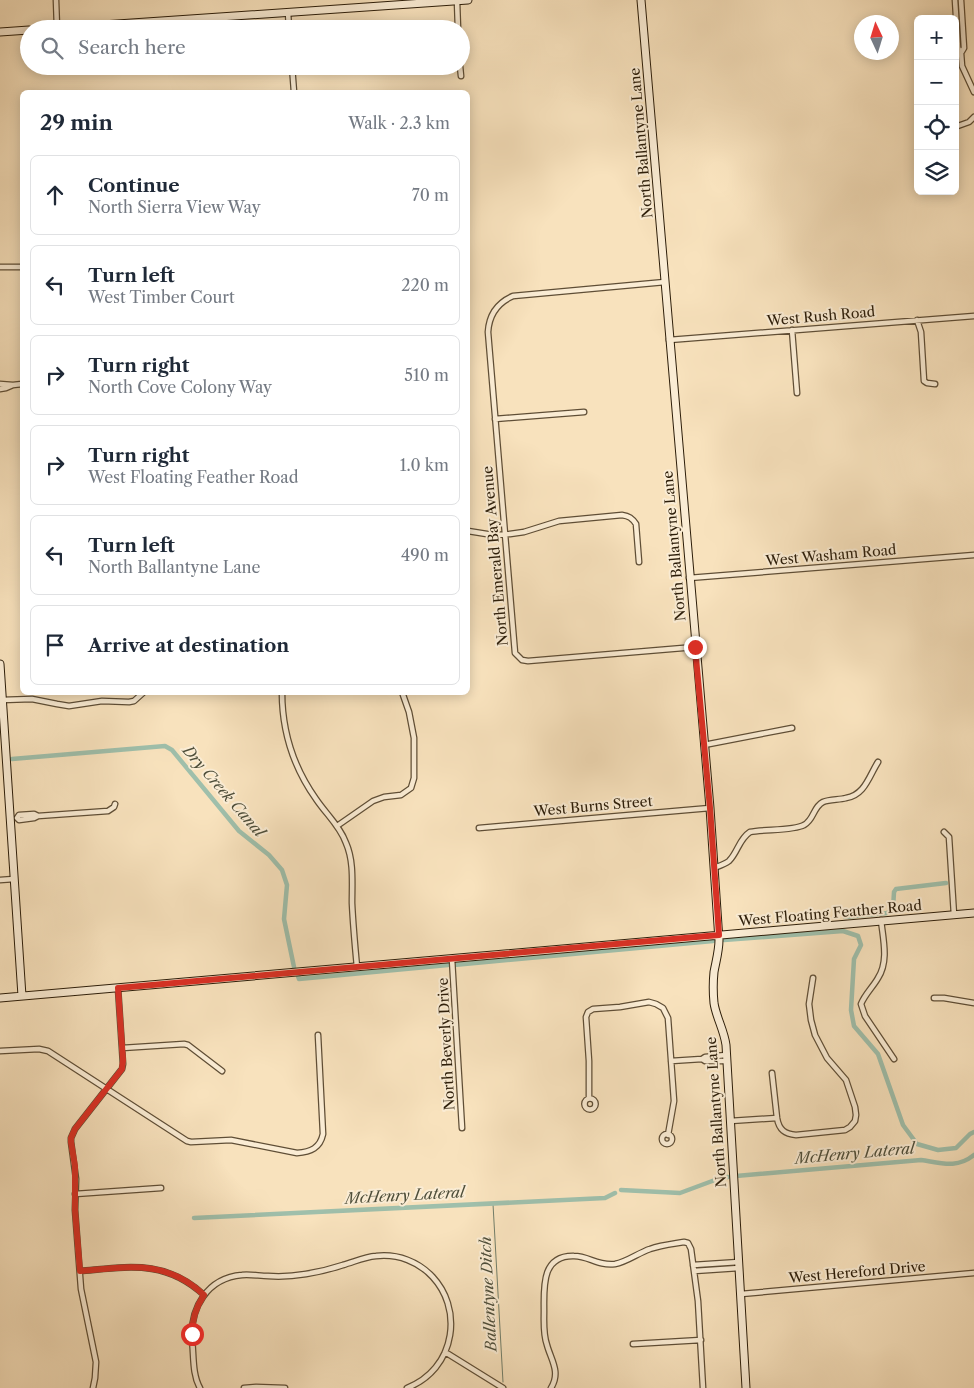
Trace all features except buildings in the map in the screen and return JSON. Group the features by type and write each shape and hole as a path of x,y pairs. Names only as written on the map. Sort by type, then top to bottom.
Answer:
{"street":[{"path":"56,0 57,20"},
{"path":"172,20 468,0"},
{"name":"North Ballantyne Lane","path":"641,0 710,808 719,935 719,951 714,971 714,991 716,1011 723,1030 726,1058 746,1388"},
{"path":"955,0 958,48 961,53 962,66 974,92"},
{"path":"961,0 964,48 961,53"},
{"path":"457,1 458,20"},
{"path":"288,12 288,20"},
{"path":"0,32 20,31"},
{"path":"293,75 294,90"},
{"path":"959,125 974,117"},
{"path":"0,267 20,267"},
{"name":"North Emerald Bay Avenue","path":"665,282 519,294 508,298 498,305 491,316 488,332 495,420 514,649 518,657 528,661 695,647"},
{"name":"West Rush Road","path":"669,340 974,316"},
{"path":"917,320 920,332 924,381 935,384"},
{"path":"792,330 798,393"},
{"path":"0,384 20,384"},
{"path":"0,389 13,385"},
{"path":"495,420 584,412"},
{"path":"470,531 505,535 524,532 559,521 628,516 636,524 640,562"},
{"name":"West Washam Road","path":"689,578 974,555"},
{"path":"0,664 14,818 14,879 22,996"},
{"path":"2,700 32,699 70,706 102,702 129,702 134,701 141,695"},
{"path":"282,695 288,741 296,763 306,785 346,841 350,858 357,967"},
{"path":"337,826 373,801 384,797 402,795 411,788 414,778 414,738 409,712 403,695"},
{"path":"704,744 792,728"},
{"path":"714,868 729,861 741,840 750,832 802,826 810,820 814,810 822,802 854,796 862,790 878,762"},
{"path":"14,818 19,815 34,814 38,816 108,811 115,804"},
{"name":"West Burns Street","path":"479,828 710,808"},
{"path":"944,832 949,836 954,915"},
{"path":"0,880 14,879"},
{"name":"West Floating Feather Road","path":"0,998 974,913"},
{"path":"881,920 884,952 883,965 879,977 861,1004 868,1021 894,1059"},
{"name":"North Beverly Drive","path":"452,959 462,1128"},
{"path":"772,1073 776,1118 784,1132 796,1135 840,1131 850,1128 855,1121 856,1108 846,1080 823,1051 812,1025 809,999 813,978"},
{"path":"93,1388 96,1378 96,1362 82,1293 75,1210 75,1166 71,1138 75,1129 122,1069 118,988"},
{"path":"934,998 974,1003"},
{"path":"590,1098 586,1017 588,1012 592,1009 620,1008 649,1002 656,1004 663,1008 668,1018 674,1101 668,1134"},
{"path":"0,1052 39,1049 48,1051 187,1141 231,1140 297,1152 310,1151 318,1146 324,1129 318,1035"},
{"path":"122,1048 184,1044 188,1045 222,1071"},
{"path":"671,1061 702,1059 705,1061 726,1058"},
{"path":"730,1121 776,1118"},
{"path":"75,1194 161,1188"},
{"path":"551,1388 556,1377 556,1371 546,1342 544,1326 544,1284 550,1266 559,1259 572,1256 578,1256 598,1263 615,1264 656,1247 684,1242 688,1243 691,1249 698,1301 703,1388"},
{"path":"200,1388 195,1373 192,1329 195,1311 204,1295 220,1282 238,1275 247,1274 270,1276 298,1275 329,1269 372,1256 387,1255 401,1257 430,1273 440,1284 449,1308 450,1338 441,1361 432,1372 407,1388"},
{"path":"693,1265 739,1265"},
{"path":"694,1271 739,1265"},
{"path":"80,1271 130,1267 162,1270 187,1281 204,1295"},
{"name":"West Hereford Drive","path":"741,1294 974,1273"},
{"path":"633,1344 701,1340"},
{"path":"445,1352 503,1388"},
{"path":"244,1388 285,1388"}],"waterway":[{"name":"Dry Creek Canal","path":"12,759 165,746 172,750 239,831 269,855 282,870 287,885 284,919 294,967"},
{"path":"845,917 887,913 893,909 894,892 896,889 946,883"},
{"name":"Dry Creek Canal","path":"724,940 843,931 858,936 861,945 854,959 851,1010 854,1026 878,1054 903,1125 917,1144 938,1150 956,1148 974,1132"},
{"name":"Dry Creek Canal","path":"454,965 713,941"},
{"name":"Dry Creek Canal","path":"298,976 299,979 448,965"},
{"name":"McHenry Lateral","path":"736,1176 921,1160 955,1164 974,1155"},
{"name":"McHenry Lateral","path":"621,1190 680,1193 723,1177 728,1177"},
{"name":"McHenry Lateral","path":"194,1218 605,1198 615,1193"},
{"name":"Ballentyne Ditch","path":"493,1204 503,1382"}],"route":[{"path":"192,1334 194,1316 204,1295 187,1281 167,1271 148,1268 130,1267 80,1271 75,1210 76,1179 71,1138 72,1133 122,1069 118,988 719,935 710,808 695,647"}]}
